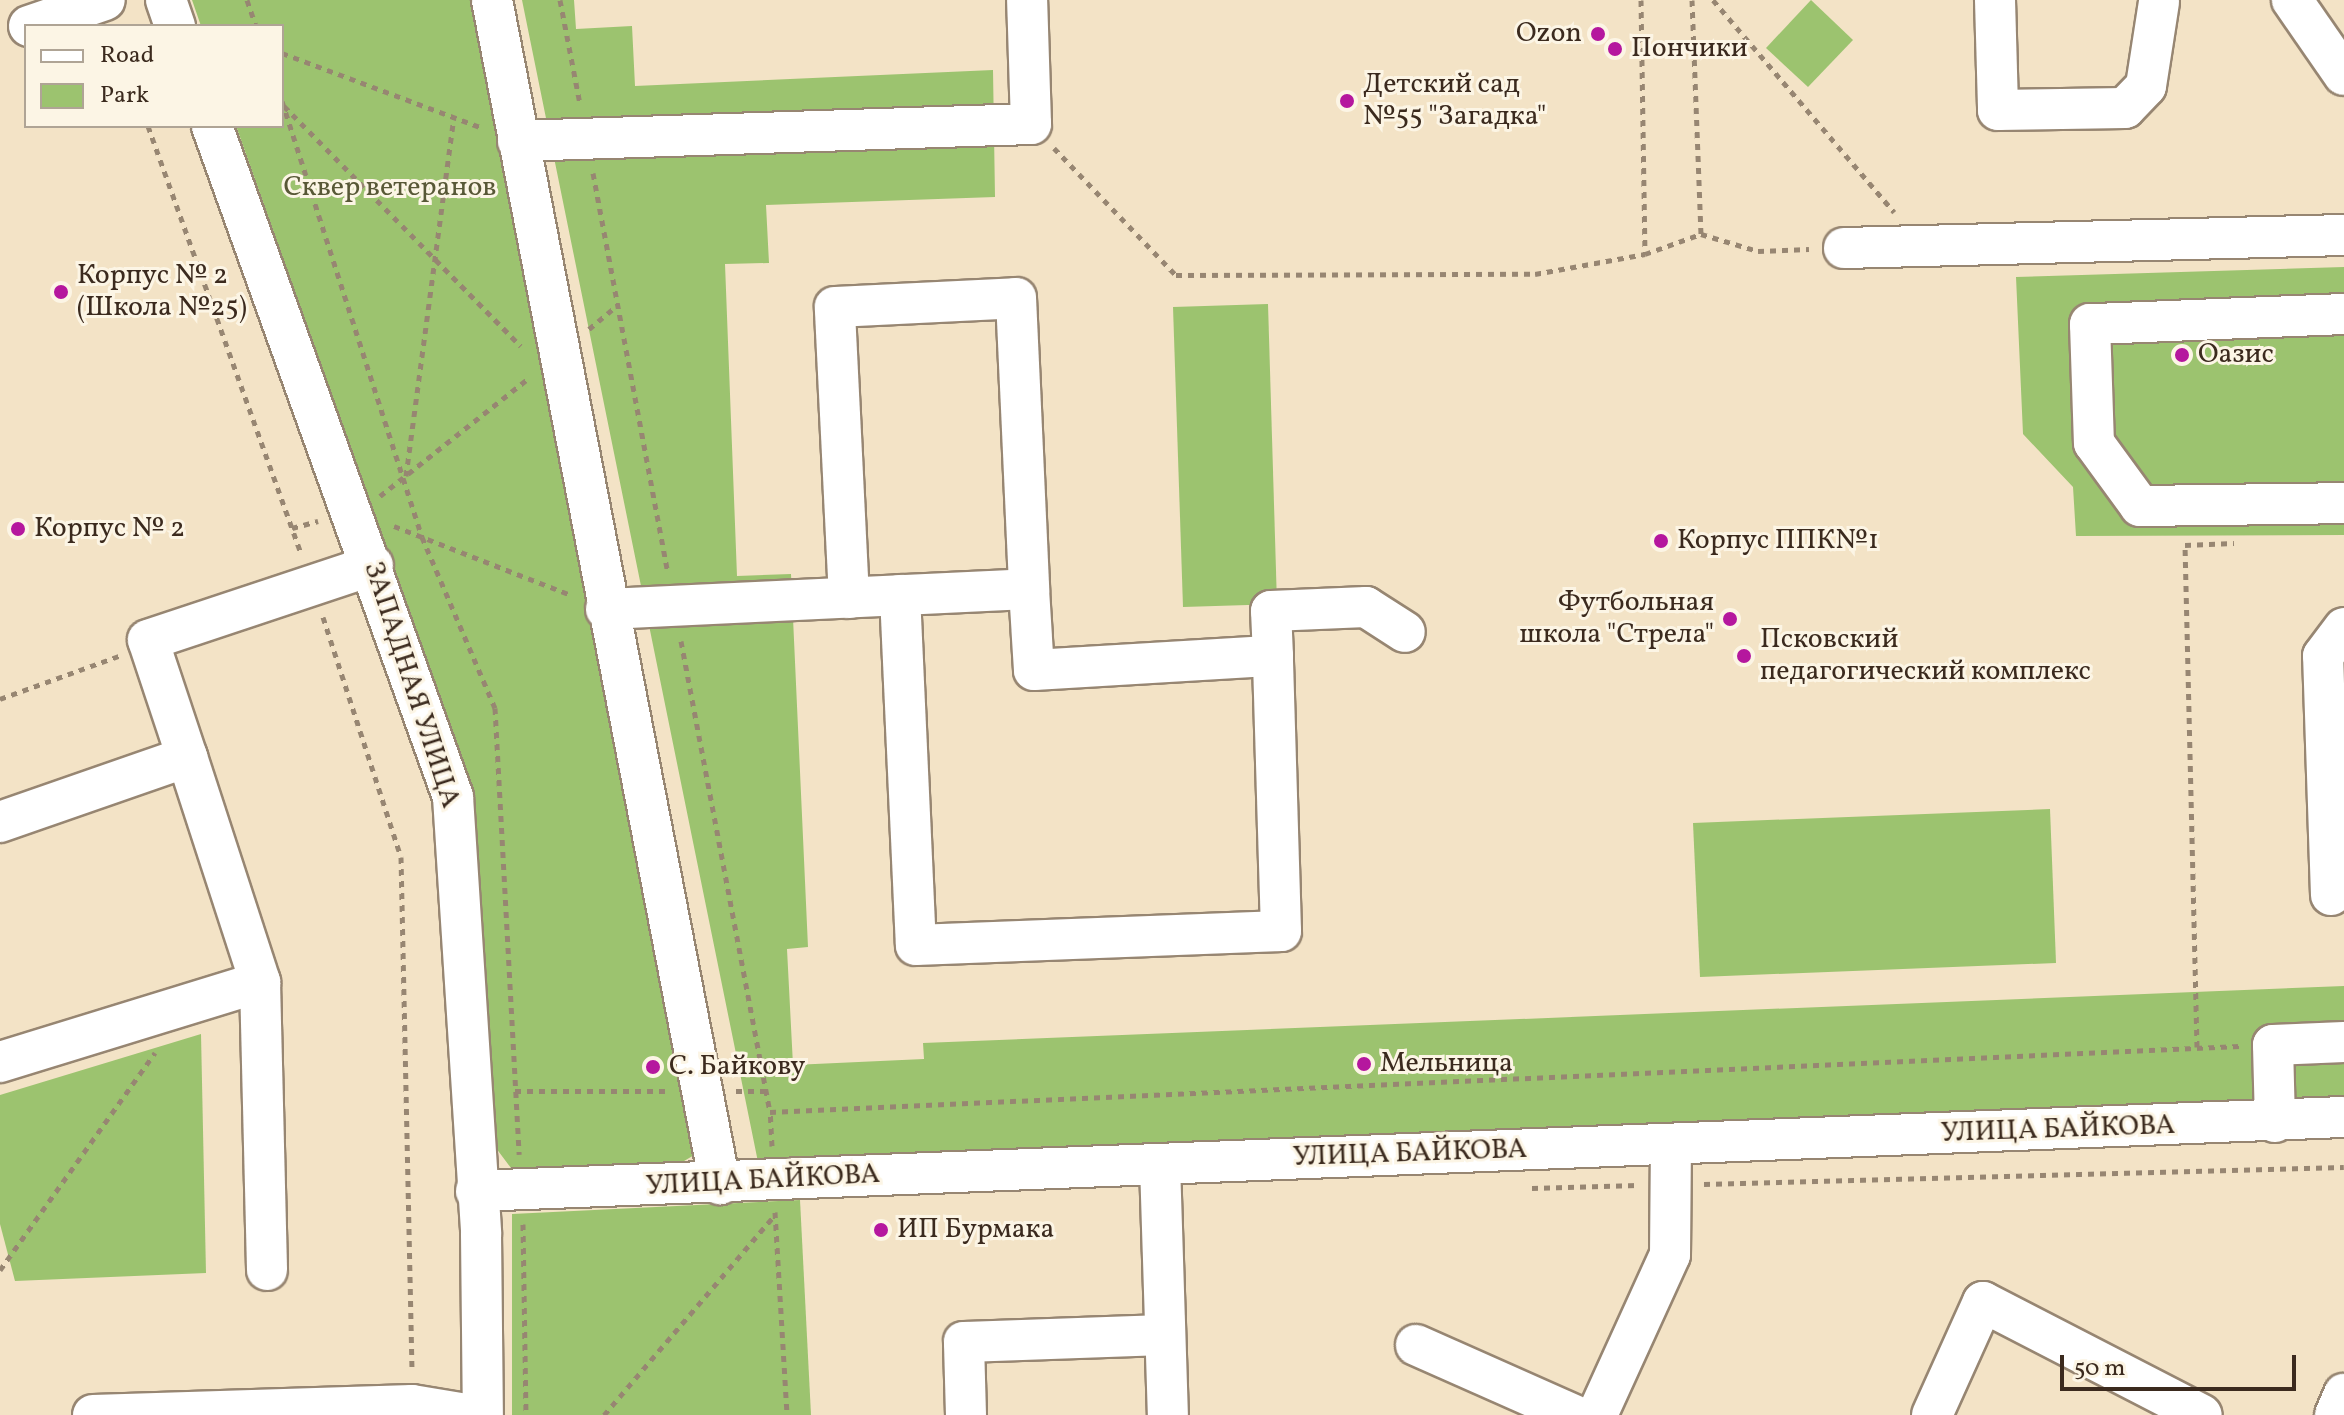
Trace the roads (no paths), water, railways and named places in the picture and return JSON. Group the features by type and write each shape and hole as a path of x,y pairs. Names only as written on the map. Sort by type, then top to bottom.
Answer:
{"street":[{"path":"37,24 105,0"},
{"path":"166,0 174,24"},
{"path":"492,0 518,141 552,360 606,609 697,1090 720,1184"},
{"path":"518,141 1031,124 1027,0"},
{"path":"1995,0 1998,110 2125,108 2146,86 2167,1"},
{"path":"2292,0 2344,75"},
{"path":"0,36 24,28"},
{"name":"ЗАПАДНАЯ УЛИЦА","path":"213,128 341,513 373,565 453,797 481,1234 483,1415"},
{"path":"1844,248 2344,235"},
{"path":"849,598 835,307 1016,298 1034,670 1273,656"},
{"path":"2344,314 2090,324 2094,443 2140,506 2344,503"},
{"path":"267,1270 260,982 148,640 373,565"},
{"path":"606,609 1029,589"},
{"path":"900,595 916,945 1281,931 1271,611 1366,607 1405,632"},
{"path":"2331,895 2323,656 2344,628"},
{"path":"0,822 187,757"},
{"path":"0,1062 260,982"},
{"path":"2275,1122 2273,1045 2344,1042"},
{"name":"УЛИЦА БАЙКОВА","path":"476,1191 527,1214 720,1184 780,1203 1160,1164 2344,1117"},
{"path":"1597,1415 1670,1255 1675,1184 1671,1144"},
{"path":"1160,1164 1168,1415"},
{"path":"1932,1415 1983,1302 2202,1415"},
{"path":"966,1415 964,1342 1165,1335"},
{"path":"1416,1345 1574,1415"},
{"path":"2335,1415 2344,1394"},
{"path":"93,1415 285,1412 412,1405 472,1415"}],"place":[{"name":"Ozon","path":"1598,34"},
{"name":"Пончики","path":"1615,49"},
{"name":"Детский сад №55 \"Загадка\"","path":"1347,101"},
{"name":"Корпус № 2 (Школа №25)","path":"61,292"},
{"name":"Оазис","path":"2182,355"},
{"name":"Корпус № 2","path":"18,529"},
{"name":"Корпус ППК№1","path":"1661,541"},
{"name":"Футбольная школа \"Стрела\"","path":"1730,619"},
{"name":"Псковский педагогический комплекс","path":"1744,656"},
{"name":"Мельница","path":"1364,1064"},
{"name":"С. Байкову","path":"653,1067"},
{"name":"ИП Бурмака","path":"881,1230"}],"park label":[{"name":"Сквер ветеранов","path":"390,188"}]}
